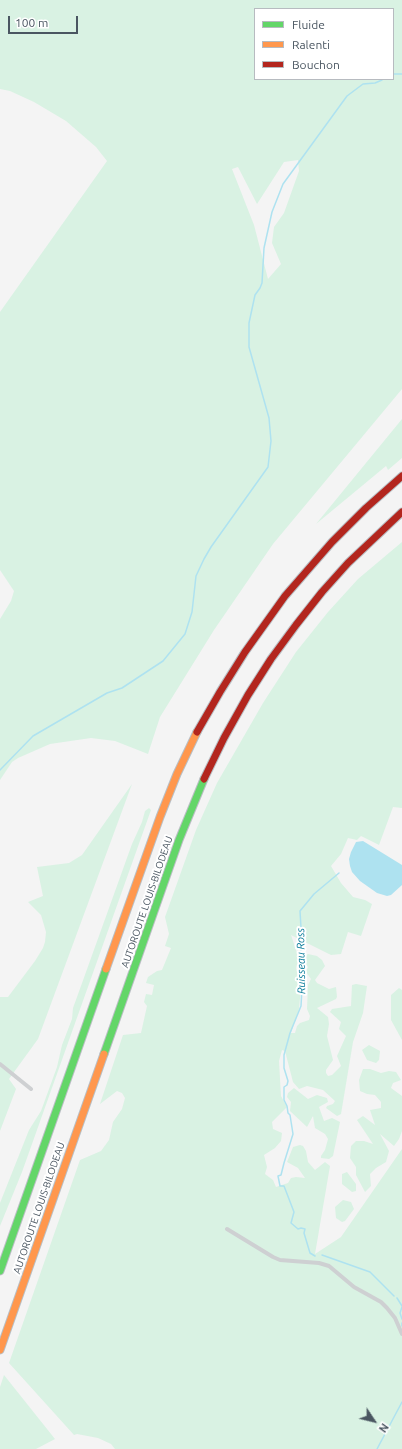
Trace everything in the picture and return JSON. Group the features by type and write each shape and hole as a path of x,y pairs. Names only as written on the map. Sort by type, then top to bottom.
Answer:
{"highway":[{"name":"AUTOROUTE LOUIS-BILODEAU","path":"0,1270 158,821 174,780 200,727 240,659 286,596 335,539 402,477"},
{"name":"AUTOROUTE LOUIS-BILODEAU","path":"0,1350 173,858 195,800 214,756 255,684 296,625 322,592 348,563 402,512"}],"street":[{"path":"0,1064 31,1089"},
{"path":"227,1229 280,1260 319,1263 329,1266 354,1287 381,1302 395,1318 402,1334"}],"green space":[{"path":"0,0 402,0 402,389 273,544 214,630 160,717 148,754 115,741 91,738 50,744 12,762 0,780 0,619 11,601 14,591 0,570 0,312 107,161 96,147 66,121 34,102 10,91 0,89","holes":["298,160 299,171 284,213 274,227 272,243 281,264 268,279 254,225 232,169 238,167 257,204 284,162"]},
{"path":"402,419 402,458 388,470 386,466 316,524"},
{"path":"402,542 402,808 393,807 379,845 361,836 357,840 348,838 341,854 331,866 341,883 353,897 365,900 372,904 361,936 348,932 341,954 331,955 291,935 299,959 296,968 301,987 299,1009 291,1033 295,1033 297,1026 300,1023 309,1020 310,1016 307,1009 308,985 311,979 306,972 308,967 302,958 308,954 317,956 322,960 325,966 315,980 317,983 329,989 336,987 336,999 317,1008 328,1017 329,1024 327,1036 333,1060 326,1070 328,1076 332,1075 341,1066 337,1056 346,1036 339,1029 341,1022 330,1012 332,1009 351,1006 352,985 356,984 367,986 363,1013 353,1042 341,1114 337,1116 326,1108 335,1101 323,1090 307,1086 299,1089 293,1082 285,1051 282,1050 279,1061 281,1096 287,1107 272,1122 273,1129 282,1133 281,1141 275,1148 264,1155 267,1167 265,1174 273,1180 276,1187 288,1183 291,1178 305,1178 298,1168 287,1162 293,1147 300,1145 303,1146 306,1151 308,1162 315,1170 325,1162 330,1166 315,1254 341,1237 402,1149 402,1449 115,1449 111,1444 98,1438 77,1434 74,1435 9,1363 80,1160 101,1151 109,1140 113,1122 122,1109 125,1098 122,1093 117,1091 100,1104 123,1035 141,1033 147,1006 144,1002 146,994 152,995 154,985 146,983 148,977 157,971 162,970 171,948 165,946 169,934 165,917 196,830 217,783 263,703 296,652 328,612 358,579"},
{"path":"132,784 38,1039 9,1079 16,1089 0,1131 0,997 8,997 35,961 45,942 46,932 41,915 28,902 43,896 37,867 69,863 82,855"},
{"path":"149,808 151,810 22,1172 0,1226 0,1203 29,1130 41,1111 72,1019 73,1008 132,844 142,822 145,811"},
{"path":"399,988 402,990 402,1040 391,1020 391,995"},
{"path":"369,1045 380,1051 379,1060 376,1063 367,1060 362,1050"},
{"path":"363,1069 370,1069 381,1073 389,1071 396,1072 401,1080 393,1083 391,1088 402,1096 402,1131 399,1139 394,1146 380,1134 389,1151 386,1162 370,1174 371,1186 365,1192 356,1175 356,1167 350,1158 351,1146 356,1141 364,1141 373,1144 357,1120 363,1116 375,1125 370,1110 381,1108 381,1102 375,1095 360,1091 359,1080"},
{"path":"294,1088 308,1099 317,1095 327,1098 328,1102 319,1107 324,1121 332,1118 340,1122 333,1156 329,1159 321,1158 328,1139 325,1134 315,1128 313,1116 307,1127 290,1111 291,1102 287,1097 288,1093"},
{"path":"347,1172 356,1184 356,1191 352,1192 342,1184 342,1174"},
{"path":"343,1200 351,1202 354,1209 345,1221 342,1222 336,1218 335,1207"},
{"path":"4,1375 55,1439 36,1449 0,1449 0,1387"}],"water":[{"path":"363,841 402,865 402,885 391,895 387,896 377,893 360,881 352,872 349,859 351,852 356,842"}],"waterway":[{"path":"394,74 402,74"},
{"path":"0,770 33,736 107,693 122,688 163,661 185,634 192,612 196,576 204,559 268,467 271,441 269,418 249,347 249,323 255,295 262,283 264,248 272,212 283,184 347,96 363,84 375,83 382,80"},
{"name":"Ruisseau Ross","path":"315,1256 310,1253 304,1233 305,1229 298,1229 291,1223 294,1212 284,1186 280,1186 278,1176 281,1175 293,1134 290,1115 284,1100 284,1087 287,1085 288,1081 284,1068 284,1055 290,1033 301,1006 302,988 299,969 301,965 301,949 299,945 301,928 300,911 314,894 339,873"},
{"name":"Ruisseau Ross","path":"322,1255 370,1272 394,1296"},
{"name":"Ruisseau Ross","path":"397,1298 402,1306"},
{"name":"Ruisseau Ross","path":"402,1307 400,1313 402,1319"},
{"name":"Ruisseau Ross","path":"377,1449 402,1402"}],"traffic: fast":[{"path":"104,1054 179,840 204,779"},
{"path":"0,1271 106,969"}],"traffic: slow":[{"path":"106,969 160,817 177,774 197,732"},
{"path":"0,1350 104,1054"}],"traffic: jam":[{"path":"197,732 245,652 285,596 332,542 366,508 402,476"},
{"path":"204,779 224,738 248,695 271,659 296,625 322,592 348,563 402,512"}]}
